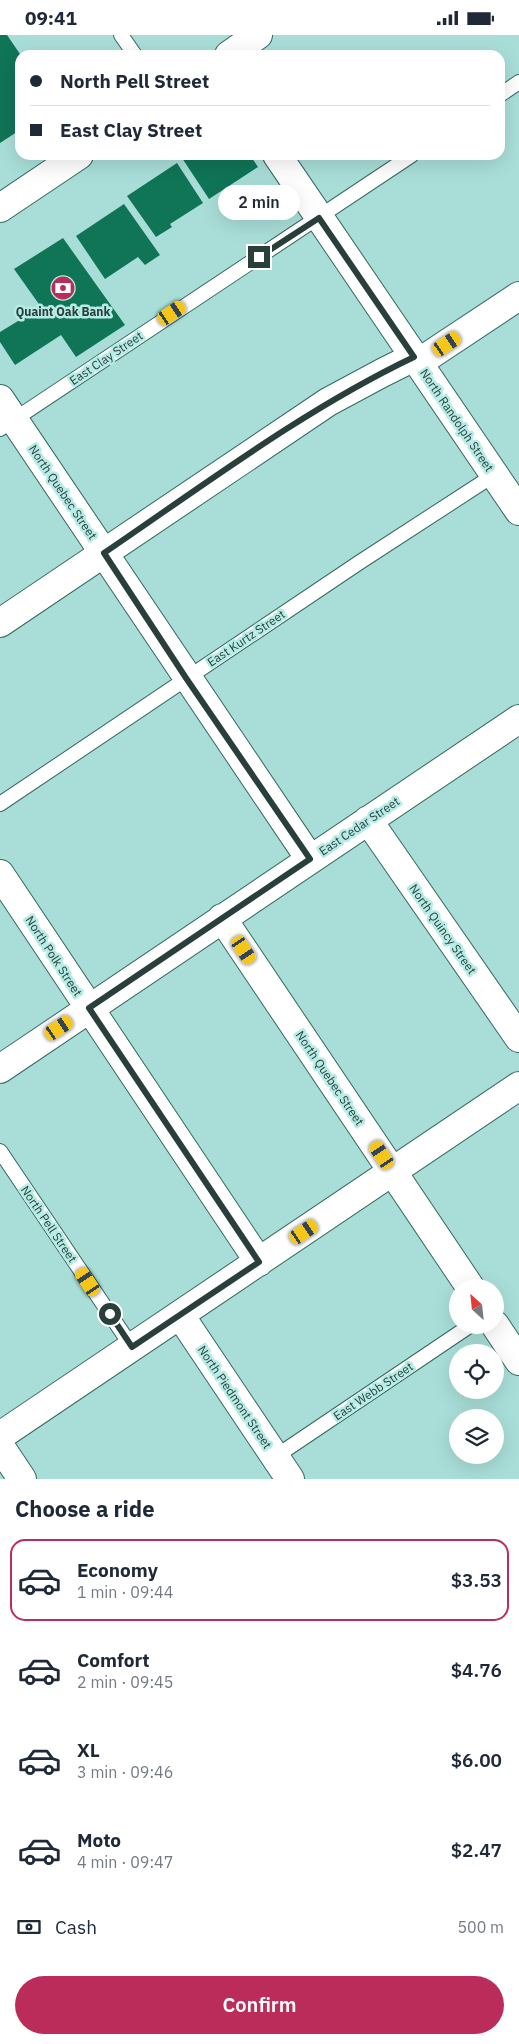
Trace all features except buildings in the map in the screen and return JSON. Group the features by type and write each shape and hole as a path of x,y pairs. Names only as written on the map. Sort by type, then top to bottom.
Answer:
{"street":[{"path":"236,50 258,35"},
{"path":"0,208 72,160"},
{"name":"North Randolph Street","path":"280,160 519,511"},
{"path":"0,623 328,402 382,373 416,360 519,296"},
{"name":"North Quebec Street","path":"4,416 104,553 186,678 310,859"},
{"name":"East Cedar Street","path":"0,1069 519,719"},
{"name":"North Quincy Street","path":"368,820 519,1038"},
{"name":"North Polk Street","path":"0,874 259,1262"},
{"name":"North Quebec Street","path":"222,918 465,1279"},
{"path":"0,1436 519,1086"},
{"name":"North Piedmont Street","path":"180,1315 282,1468"},
{"path":"501,1334 519,1361"},
{"path":"0,1446 22,1479"}],"lane":[{"path":"121,35 132,50"},
{"path":"505,92 519,82"},
{"name":"East Clay Street","path":"4,416 188,302 319,218 405,160"},
{"name":"East Kurtz Street","path":"0,804 186,678 494,475"},
{"name":"North Pell Street","path":"0,1151 132,1347"},
{"name":"East Webb Street","path":"282,1468 459,1334"}],"place":[{"name":"Quaint Oak Bank","path":"63,288"}],"route":[{"path":"110,1314 132,1347 259,1262 89,1008 310,859 186,678 104,553 328,402 414,357 319,218 259,257"}]}
